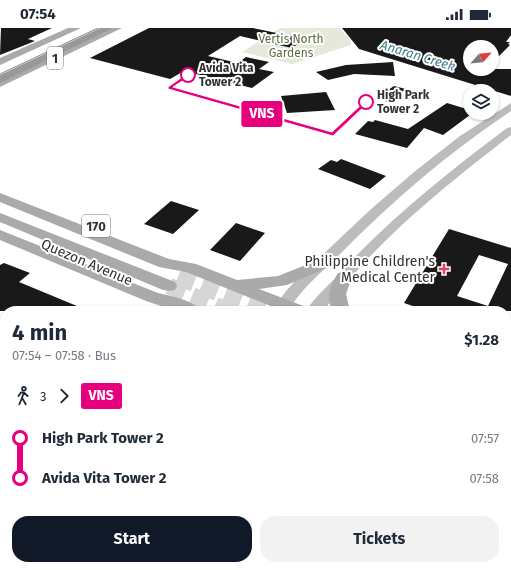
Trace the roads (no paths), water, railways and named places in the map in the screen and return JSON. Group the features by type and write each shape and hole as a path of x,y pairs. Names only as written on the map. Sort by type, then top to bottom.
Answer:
{"highway":[{"name":"1","path":"3,63 83,28"},
{"name":"1","path":"0,79 108,28"}],"main road":[{"name":"1","path":"3,63 76,28"},
{"name":"1","path":"0,84 117,28"},
{"path":"284,306 321,264 363,224 434,162 511,106"},
{"path":"318,306 344,277 387,233 463,167 511,130"},
{"name":"Quezon Avenue","path":"0,188 174,256 177,283"},
{"name":"Quezon Avenue","path":"0,197 165,263 189,306"},
{"name":"Quezon Avenue","path":"0,206 177,283"},
{"name":"Quezon Avenue","path":"0,217 177,283 232,285 278,306"},
{"path":"363,224 387,233"},
{"name":"Quezon Avenue","path":"0,225 157,292 177,283"},
{"name":"Quezon Avenue","path":"0,235 152,297 177,283"},
{"path":"232,285 262,284 281,281 321,264"},
{"path":"339,306 336,293 344,277"}],"tunnel":[{"path":"178,277 251,306"},
{"path":"169,286 217,306"}],"tram line":[{"path":"0,74 98,28"}],"place":[{"name":"Avida Vita Tower 2","path":"188,75"},
{"name":"High Park Tower 2","path":"366,102"},
{"name":"Philippine Children's Medical Center","path":"444,269"}],"park label":[{"name":"Vertis North Gardens","path":"291,46"}],"water label":[{"name":"Anaran Creek","path":"418,55"}]}
